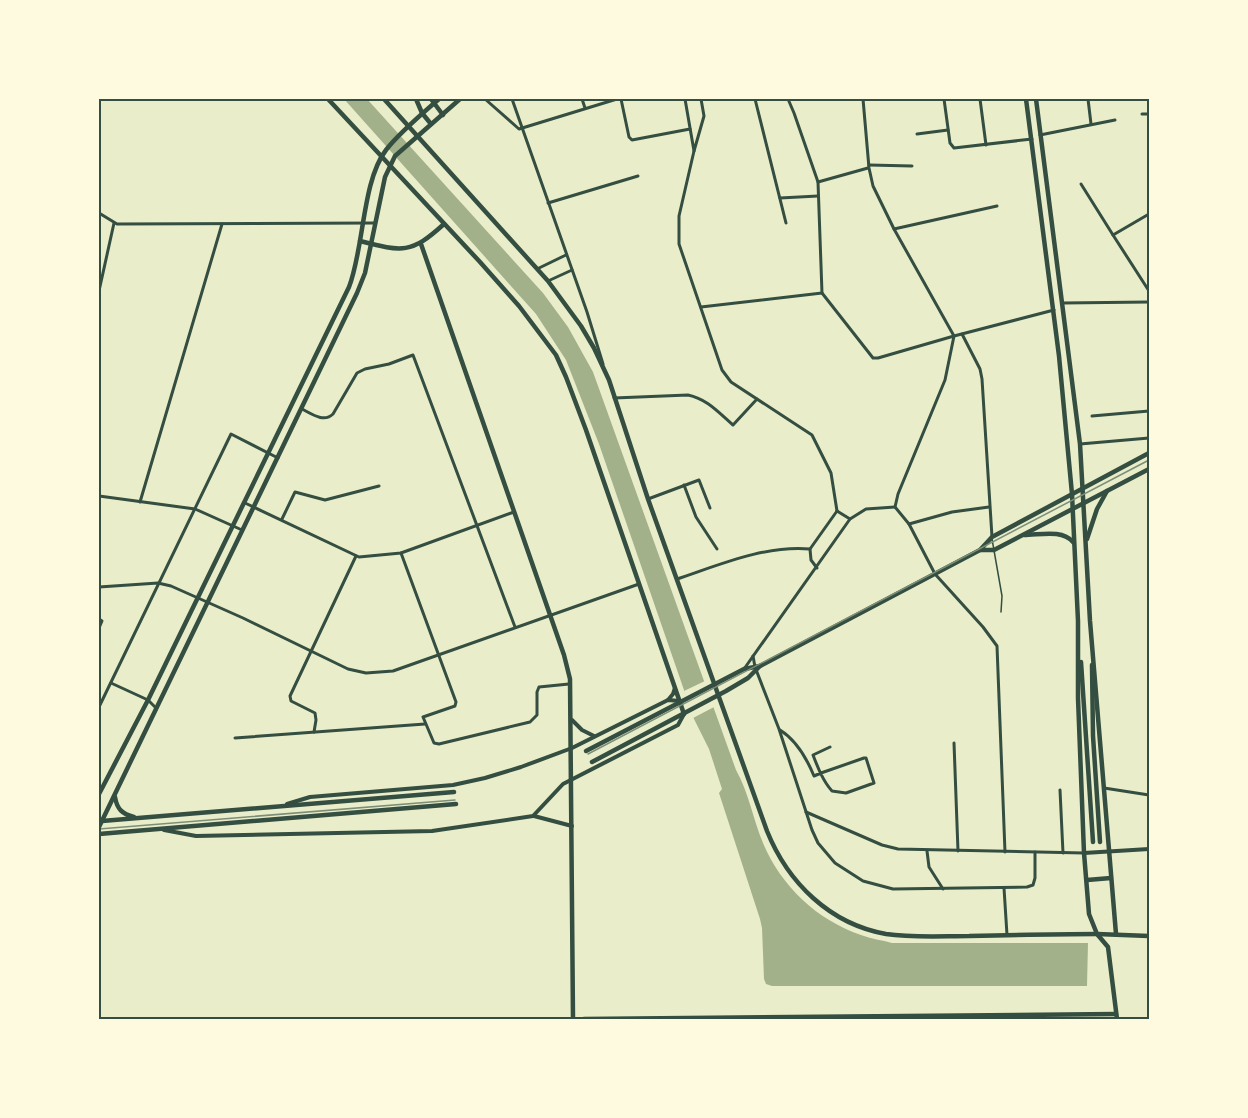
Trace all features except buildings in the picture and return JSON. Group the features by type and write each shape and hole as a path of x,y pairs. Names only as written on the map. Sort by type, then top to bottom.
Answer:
{"main road":[{"path":"328,99 513,299 559,360 684,714"},
{"path":"384,99 548,281 589,338 609,380 716,697 773,847 792,878 816,901 854,924 885,933 920,936 1097,934 1149,936"},
{"path":"416,99 422,113 431,124"},
{"path":"99,794 349,287 357,265 373,179 381,157 432,102 439,99"},
{"path":"100,823 115,797 362,282 390,164 394,156 460,99"},
{"path":"1026,99 1064,395 1094,842"},
{"path":"1036,99 1084,487 1093,736 1100,842"},
{"path":"432,102 442,115"},
{"path":"360,241 399,249 411,248 421,244 444,224"},
{"path":"421,244 566,661 571,684 573,1019"},
{"path":"592,762 716,697 748,678 757,668 980,550 992,537 1149,453"},
{"path":"980,550 994,550 1149,469"},
{"path":"1086,544 1107,491"},
{"path":"1024,535 1060,534 1069,538 1074,544"},
{"path":"584,1019 1117,1017 1108,947 1097,934 1089,914 1084,853 1078,698 1078,621"},
{"path":"1090,621 1116,934 1108,947"},
{"path":"586,751 744,669 757,668"},
{"path":"100,823 454,792"},
{"path":"115,797 122,812 139,818"},
{"path":"99,834 456,804"},
{"path":"1087,880 1111,878"}],"street":[{"path":"485,99 517,128 522,129 619,99 629,137 632,140 690,129"},
{"path":"512,99 609,380"},
{"path":"582,99 585,108"},
{"path":"685,99 694,151"},
{"path":"701,99 704,116 681,206 678,236 681,251 724,375 731,382 805,430 814,439 831,473 837,511 810,549 811,560 817,568"},
{"path":"755,99 786,223"},
{"path":"788,99 818,182 822,293 873,358 1054,310"},
{"path":"863,99 873,186 894,229 954,336 945,380 898,494 896,507 909,524 935,574 997,646 1005,852"},
{"path":"944,99 950,144 954,148 1032,139"},
{"path":"980,99 986,145"},
{"path":"1088,99 1091,125"},
{"path":"1142,114 1149,114"},
{"path":"1040,135 1115,120"},
{"path":"917,134 948,130"},
{"path":"818,182 869,166 912,166"},
{"path":"548,203 638,176"},
{"path":"1081,184 1149,291"},
{"path":"780,198 818,196"},
{"path":"894,229 997,206"},
{"path":"99,213 114,223 375,223"},
{"path":"1113,235 1149,214"},
{"path":"99,291 114,223"},
{"path":"140,502 222,224"},
{"path":"537,269 566,255"},
{"path":"548,281 572,270"},
{"path":"700,307 822,293"},
{"path":"1063,303 1149,302"},
{"path":"962,334 980,369 982,379 992,537"},
{"path":"302,409 323,418 329,418 357,373 413,355 515,627"},
{"path":"614,398 688,395 698,397 706,401 733,425 757,399"},
{"path":"1092,416 1149,411"},
{"path":"99,706 231,434 278,458"},
{"path":"1080,444 1149,438"},
{"path":"648,499 699,480 710,508"},
{"path":"684,485 696,517 717,549"},
{"path":"282,519 295,492 325,500 379,486"},
{"path":"99,496 195,509 242,531"},
{"path":"244,502 359,557 401,553 514,512"},
{"path":"744,669 850,519 866,510 896,507"},
{"path":"909,524 952,512 989,507"},
{"path":"837,511 850,519"},
{"path":"677,579 764,552 810,549"},
{"path":"401,553 456,704 423,717 434,743 439,744 530,722 537,715 539,687 571,684"},
{"path":"314,732 315,713 289,698 356,556"},
{"path":"99,586 158,584 171,586 348,669 366,673 393,671 438,653 640,584"},
{"path":"99,619 102,621 99,628"},
{"path":"753,656 814,835 835,862 857,878 875,886 893,890 1027,888 1033,885 1035,878 1035,852"},
{"path":"111,683 147,700 157,709"},
{"path":"281,806 310,797 453,785 521,767 572,748 668,700 673,694 675,685"},
{"path":"668,700 680,701"},
{"path":"533,816 563,784 678,725 684,714"},
{"path":"572,720 582,730 595,736"},
{"path":"235,738 426,724"},
{"path":"779,729 789,736 814,776 821,773 866,758 874,783 846,793 836,793 830,788 821,773 813,755 830,747"},
{"path":"954,743 958,851"},
{"path":"1104,788 1149,795"},
{"path":"1060,790 1063,853"},
{"path":"806,812 882,845 898,849 1063,853 1149,849"},
{"path":"161,829 196,836 432,831 533,816 572,826"},
{"path":"927,850 929,867 943,889"},
{"path":"1005,888 1007,935"}],"lane":[{"path":"992,537 1002,596 1001,612"}],"shaded area":[{"path":"344,99 367,99 543,293 568,327 593,372 763,843 790,887 815,911 845,929 892,943 1088,943 1087,986 772,986 766,984 760,919 719,793 722,789 709,749 694,719 599,444 566,360 536,314"}],"pier":[{"path":"707,680 716,706 693,718 684,691"}],"tram line":[{"path":"588,754 1149,460"},
{"path":"99,829 455,800"}]}
